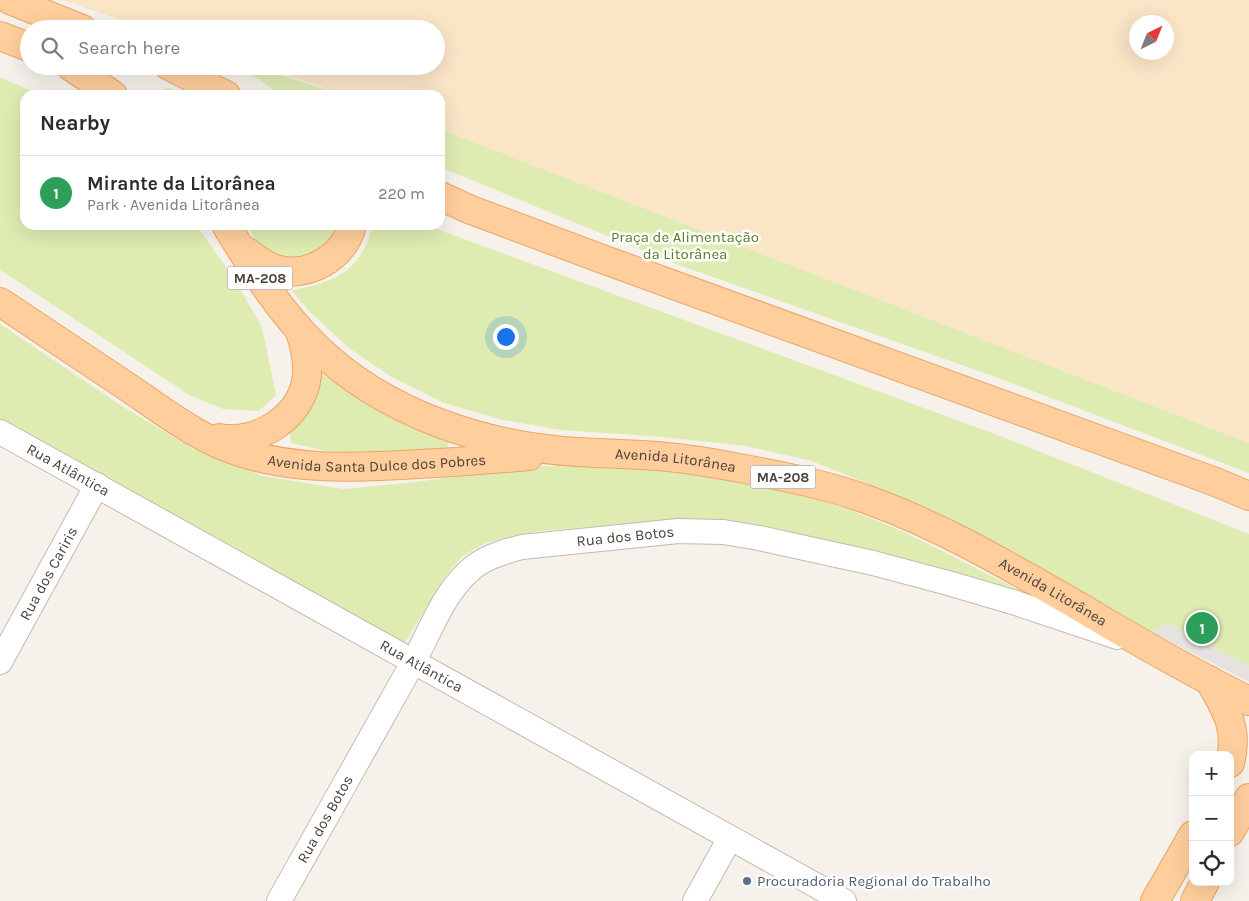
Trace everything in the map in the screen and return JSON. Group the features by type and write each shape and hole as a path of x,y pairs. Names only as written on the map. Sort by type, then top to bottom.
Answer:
{"main road":[{"path":"10,0 60,20"},
{"path":"0,36 20,44"},
{"path":"83,75 106,90"},
{"path":"187,75 216,90"},
{"path":"445,198 471,210 604,260 1213,481 1249,496"},
{"path":"232,235 259,260 276,269 288,272 311,269 333,256 346,239 350,230"},
{"name":"Avenida Litorânea","path":"232,235 270,293 298,329 317,349 358,381 412,412 466,432 505,442 578,452 678,458 765,473 870,500 974,547 1152,649 1249,700"},
{"name":"Avenida Santa Dulce dos Pobres","path":"0,302 184,425 218,444 243,454 307,466 358,467 578,452"},
{"name":"Avenida Santa Dulce dos Pobres","path":"184,425 214,437 236,440 254,437 272,428 282,420 299,399 306,383 306,359 298,329"},
{"path":"1209,680 1228,715 1233,731 1233,751"},
{"path":"1234,825 1249,798"},
{"path":"1155,901 1190,841"},
{"path":"1195,901 1203,886"}],"street":[{"name":"Rua Atlântica","path":"0,432 844,901"},
{"name":"Rua dos Cariris","path":"0,662 97,485"},
{"name":"Rua dos Botos","path":"279,901 414,661 443,604 468,571 504,551 522,546 678,531 723,532 873,563 1016,603 1152,649"},
{"path":"695,901 730,838"}],"green space":[{"path":"252,75 280,75 327,90 274,90"},
{"path":"0,77 29,90 20,90 20,230 200,230 233,277 262,327 276,395 259,411 223,409 191,396 0,270"},
{"name":"Praça de Alimentação da Litorânea","path":"445,131 1249,443 1249,473 990,375 676,264 445,169"},
{"path":"249,230 337,230 332,238 322,247 298,256 273,253 262,247"},
{"path":"371,230 440,230 1000,436 1249,534 1249,666 1169,624 1152,632 1011,550 923,506 812,461 746,446 662,437 561,430 503,420 444,403 390,376 349,348 311,313 291,290 321,283 344,272 361,254"},
{"path":"0,324 125,408 192,448 263,476 343,489 416,482 530,466 639,467 725,479 793,491 855,512 904,532 1023,592 873,553 656,522 539,531 488,542 464,555 446,575 403,646 0,422"},
{"path":"320,373 379,412 417,430 449,442 446,449 374,453 332,452 291,443 290,435"}],"sand":[{"path":"62,0 1249,0 1249,443 445,131 445,90 330,90 286,75 445,75 445,20 121,20"}],"shaded area":[{"path":"1169,624 1249,666 1249,682 1152,632"}],"place":[{"name":"Mirante da Litorânea","path":"1202,628"},
{"name":"Procuradoria Regional do Trabalho","path":"747,881"}]}
